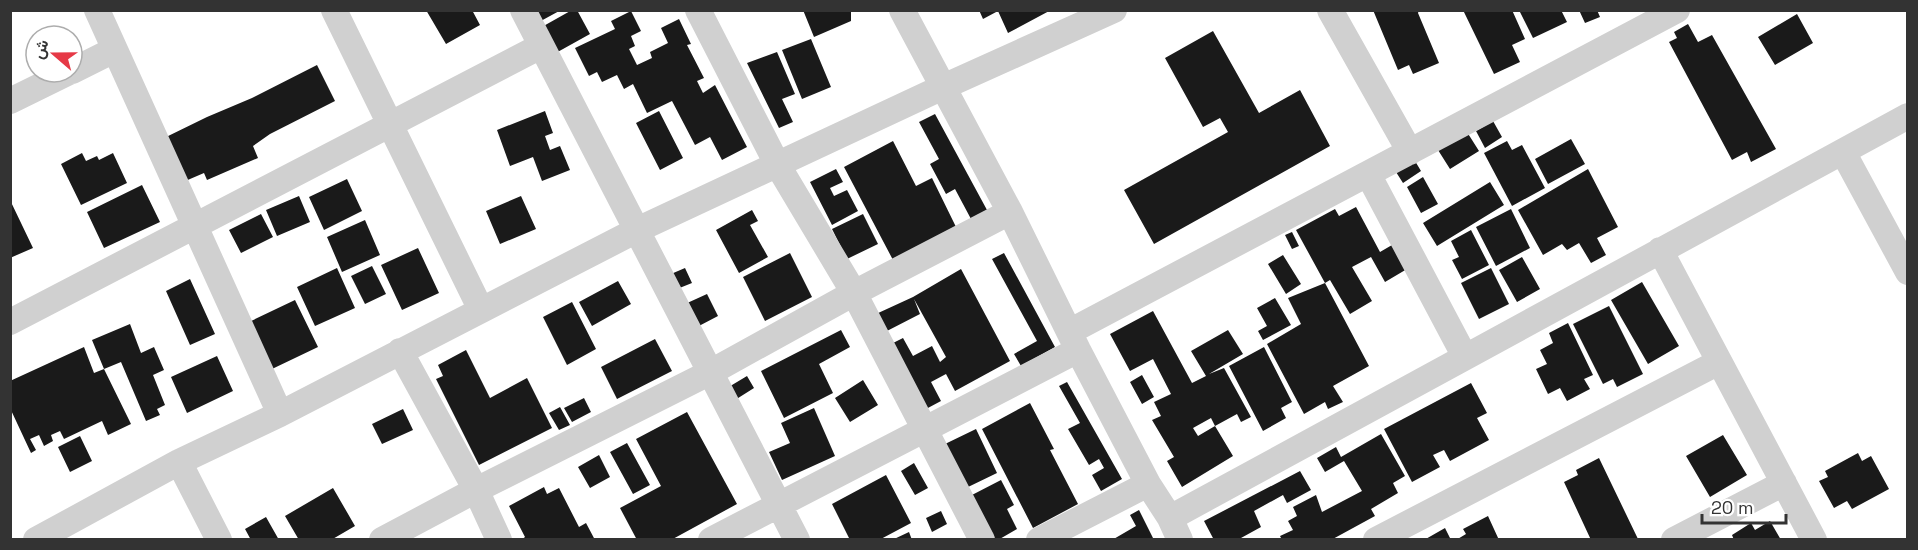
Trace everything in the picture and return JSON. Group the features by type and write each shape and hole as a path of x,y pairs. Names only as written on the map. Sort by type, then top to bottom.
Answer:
{"street":[{"path":"97,10 280,414"},
{"path":"334,10 481,310"},
{"path":"523,10 797,540"},
{"path":"698,10 777,164 854,293 982,540"},
{"path":"902,10 1010,212 1148,484 1175,529 1465,357 1908,116"},
{"path":"36,540 179,462 280,414 637,231 943,87 1114,10"},
{"path":"1330,10 1410,152"},
{"path":"711,540 925,429 1074,341 1368,174 1677,10"},
{"path":"10,322 541,46"},
{"path":"84,65 114,50"},
{"path":"10,101 45,84"},
{"path":"1843,152 1908,272"},
{"path":"1368,174 1465,357"},
{"path":"382,540 410,533 476,490 711,372 854,293 1010,212"},
{"path":"1660,250 1814,540"},
{"path":"400,351 476,490 499,540"},
{"path":"1376,540 1719,362"},
{"path":"179,462 219,540"},
{"path":"1674,540 1784,483"},
{"path":"1039,540 1148,484"}],"building":[{"path":"426,10 472,10 480,25 446,44"},
{"path":"533,10 561,10 539,22"},
{"path":"572,10 577,10 590,34 554,54 540,28"},
{"path":"803,10 851,10 851,21 814,37"},
{"path":"979,10 1051,10 1008,33 998,11 983,19"},
{"path":"1373,10 1419,10 1418,13 1439,63 1413,74 1409,65 1398,70"},
{"path":"1463,10 1512,10 1525,39 1512,45 1520,62 1494,74"},
{"path":"1519,10 1561,10 1567,22 1533,38"},
{"path":"1579,10 1597,10 1600,17 1585,23"},
{"path":"631,11 641,31 631,36 635,46 629,49 637,65 652,58 650,52 668,43 661,28 679,19 691,44 687,45 704,78 697,81 703,93 715,85 747,147 722,160 710,137 695,145 672,101 647,113 633,84 624,89 617,75 602,82 597,72 589,76 575,48 615,29 611,21"},
{"path":"1797,14 1813,43 1775,65 1758,37"},
{"path":"1688,24 1698,42 1712,35 1776,149 1751,162 1747,152 1732,160 1669,42 1677,38 1674,32"},
{"path":"1213,31 1259,113 1300,90 1330,146 1154,244 1124,190 1228,132 1220,118 1203,127 1165,58"},
{"path":"811,39 831,87 802,99 782,50"},
{"path":"777,52 795,94 782,99 793,122 779,128 747,63"},
{"path":"317,65 335,101 270,134 253,146 258,158 207,180 204,173 183,182 162,139"},
{"path":"545,111 553,133 545,136 550,150 560,146 570,170 542,181 533,157 510,166 497,130"},
{"path":"659,111 683,158 660,170 636,123"},
{"path":"935,114 987,210 971,219 955,189 946,194 930,164 939,159 919,122"},
{"path":"1493,121 1502,137 1485,148 1476,131"},
{"path":"1467,132 1479,151 1450,169 1438,150"},
{"path":"1571,139 1585,164 1548,184 1535,159"},
{"path":"893,141 916,186 932,178 957,229 893,260 844,167"},
{"path":"1507,141 1512,150 1522,145 1545,188 1512,206 1484,153"},
{"path":"82,153 86,161 97,156 99,160 113,153 127,183 81,205 61,164"},
{"path":"1415,161 1421,171 1403,183 1396,172"},
{"path":"836,169 843,182 830,188 834,196 847,190 858,211 832,225 810,182"},
{"path":"1588,169 1618,227 1597,238 1606,255 1591,263 1579,243 1567,250 1562,244 1543,255 1518,210"},
{"path":"1423,177 1438,204 1421,213 1407,187"},
{"path":"347,179 362,211 324,230 309,197"},
{"path":"1490,182 1504,205 1437,246 1423,223"},
{"path":"142,185 160,222 104,248 87,212"},
{"path":"299,196 310,222 277,236 266,210"},
{"path":"521,196 536,229 500,244 486,211"},
{"path":"10,200 33,248 10,258"},
{"path":"1356,207 1380,252 1392,245 1407,269 1385,282 1371,257 1352,267 1372,301 1350,314 1330,280 1325,283 1296,230 1335,209 1339,216"},
{"path":"1511,209 1530,248 1496,266 1476,227"},
{"path":"752,210 758,221 750,225 768,257 739,273 716,230"},
{"path":"261,214 273,237 241,253 229,230"},
{"path":"863,214 878,244 847,259 832,229"},
{"path":"365,220 380,255 342,272 327,237"},
{"path":"1471,230 1489,265 1462,279 1452,260 1459,257 1451,241"},
{"path":"1292,232 1299,246 1292,249 1285,235"},
{"path":"418,248 439,293 402,310 381,265"},
{"path":"790,253 812,297 765,321 743,277"},
{"path":"1004,253 1055,347 1021,366 1014,354 1037,341 992,259"},
{"path":"1283,255 1301,284 1286,294 1268,264"},
{"path":"1522,257 1540,289 1517,302 1499,270"},
{"path":"372,266 386,294 365,304 351,276"},
{"path":"337,268 355,308 315,326 297,287"},
{"path":"685,268 692,283 677,289 671,274"},
{"path":"1491,268 1509,304 1479,319 1461,283"},
{"path":"961,269 1010,361 955,391 946,374 931,382 941,401 926,409 891,344 903,338 913,356 932,346 940,362 946,357 914,299 920,314 885,332 876,314 913,297"},
{"path":"190,279 215,334 190,345 166,291"},
{"path":"618,281 631,304 592,326 579,302"},
{"path":"1642,282 1679,346 1648,364 1611,300"},
{"path":"1325,283 1369,366 1333,386 1343,402 1328,409 1325,402 1304,414 1267,344 1301,324 1288,298"},
{"path":"707,294 718,316 697,327 685,304"},
{"path":"1275,298 1291,325 1263,340 1258,331 1267,326 1257,308"},
{"path":"295,300 318,347 272,369 249,322"},
{"path":"572,302 596,349 567,365 543,317"},
{"path":"1609,306 1643,374 1617,387 1613,379 1603,384 1573,324"},
{"path":"1153,311 1192,383 1206,376 1191,351 1228,330 1243,354 1209,374 1224,368 1251,417 1241,422 1237,414 1215,426 1233,456 1182,487 1167,461 1174,457 1152,420 1161,416 1154,402 1171,394 1153,359 1130,371 1110,334","holes":["1211,418 1215,426 1198,436 1193,428"]},
{"path":"1568,323 1593,375 1584,379 1590,389 1567,401 1560,388 1548,394 1536,369 1547,364 1540,350 1553,343 1549,333"},
{"path":"130,324 141,353 154,347 164,370 153,375 165,405 157,409 160,415 146,421 121,362 104,369 92,340"},
{"path":"841,330 850,347 819,364 833,393 784,418 761,371"},
{"path":"655,339 672,371 617,399 601,367"},
{"path":"84,347 94,373 104,369 131,424 108,435 102,421 64,439 60,431 51,435 53,441 44,446 39,435 30,439 36,450 31,453 10,408 10,381"},
{"path":"1264,347 1292,402 1281,408 1286,418 1263,431 1229,366"},
{"path":"466,350 490,398 527,378 552,428 479,465 436,379 443,376 438,365"},
{"path":"217,356 233,391 187,413 171,377"},
{"path":"1142,375 1154,397 1142,404 1130,382"},
{"path":"747,376 754,388 735,400 727,388"},
{"path":"863,380 878,405 850,422 835,398"},
{"path":"1067,382 1122,479 1101,491 1092,475 1104,468 1099,459 1089,465 1068,429 1080,423 1059,386"},
{"path":"1471,383 1487,413 1477,418 1489,440 1450,461 1444,450 1433,455 1440,467 1412,482 1384,429"},
{"path":"584,398 591,412 572,422 564,408"},
{"path":"1030,403 1054,449 1050,450 1078,504 1033,528 982,429"},
{"path":"560,407 570,425 559,430 549,413"},
{"path":"814,408 835,456 782,480 769,452 790,443 781,423"},
{"path":"403,409 413,430 382,444 372,424"},
{"path":"687,412 737,504 671,540 637,540 620,508 661,486 636,439"},
{"path":"976,429 997,473 966,488 945,444"},
{"path":"1381,434 1405,476 1393,483 1398,493 1371,509 1375,516 1331,540 1282,540 1280,536 1293,530 1288,521 1297,516 1293,507 1316,495 1322,512 1362,491 1344,461 1325,472 1317,458 1336,447 1341,457"},
{"path":"1723,435 1747,475 1710,497 1686,456"},
{"path":"80,436 92,461 70,472 58,447"},
{"path":"627,443 650,485 633,494 610,452"},
{"path":"1858,453 1862,461 1871,456 1889,489 1852,509 1847,501 1834,508 1819,481 1828,477 1825,471"},
{"path":"599,455 610,477 590,488 578,467"},
{"path":"1599,458 1637,540 1591,540 1564,482 1578,475 1576,470"},
{"path":"914,463 928,488 915,495 901,471"},
{"path":"1300,471 1311,490 1287,503 1283,495 1254,511 1261,527 1241,538 1242,540 1214,540 1204,521"},
{"path":"886,475 911,523 879,540 850,540 832,504"},
{"path":"1001,480 1014,505 1007,509 1017,529 998,540 993,540 970,496"},
{"path":"544,487 547,494 559,488 579,527 586,523 595,540 521,540 525,537 509,506"},
{"path":"333,488 355,526 331,540 299,540 285,516"},
{"path":"1139,510 1154,540 1112,540 1136,526 1130,515"},
{"path":"941,511 947,524 932,532 926,518"},
{"path":"1488,516 1499,540 1456,540 1466,534 1463,529"},
{"path":"266,517 279,540 251,540 245,529"},
{"path":"1770,521 1781,540 1734,540 1732,535 1751,523 1755,530"},
{"path":"1445,528 1451,540 1424,540"},
{"path":"909,532 912,540 892,540"}]}
